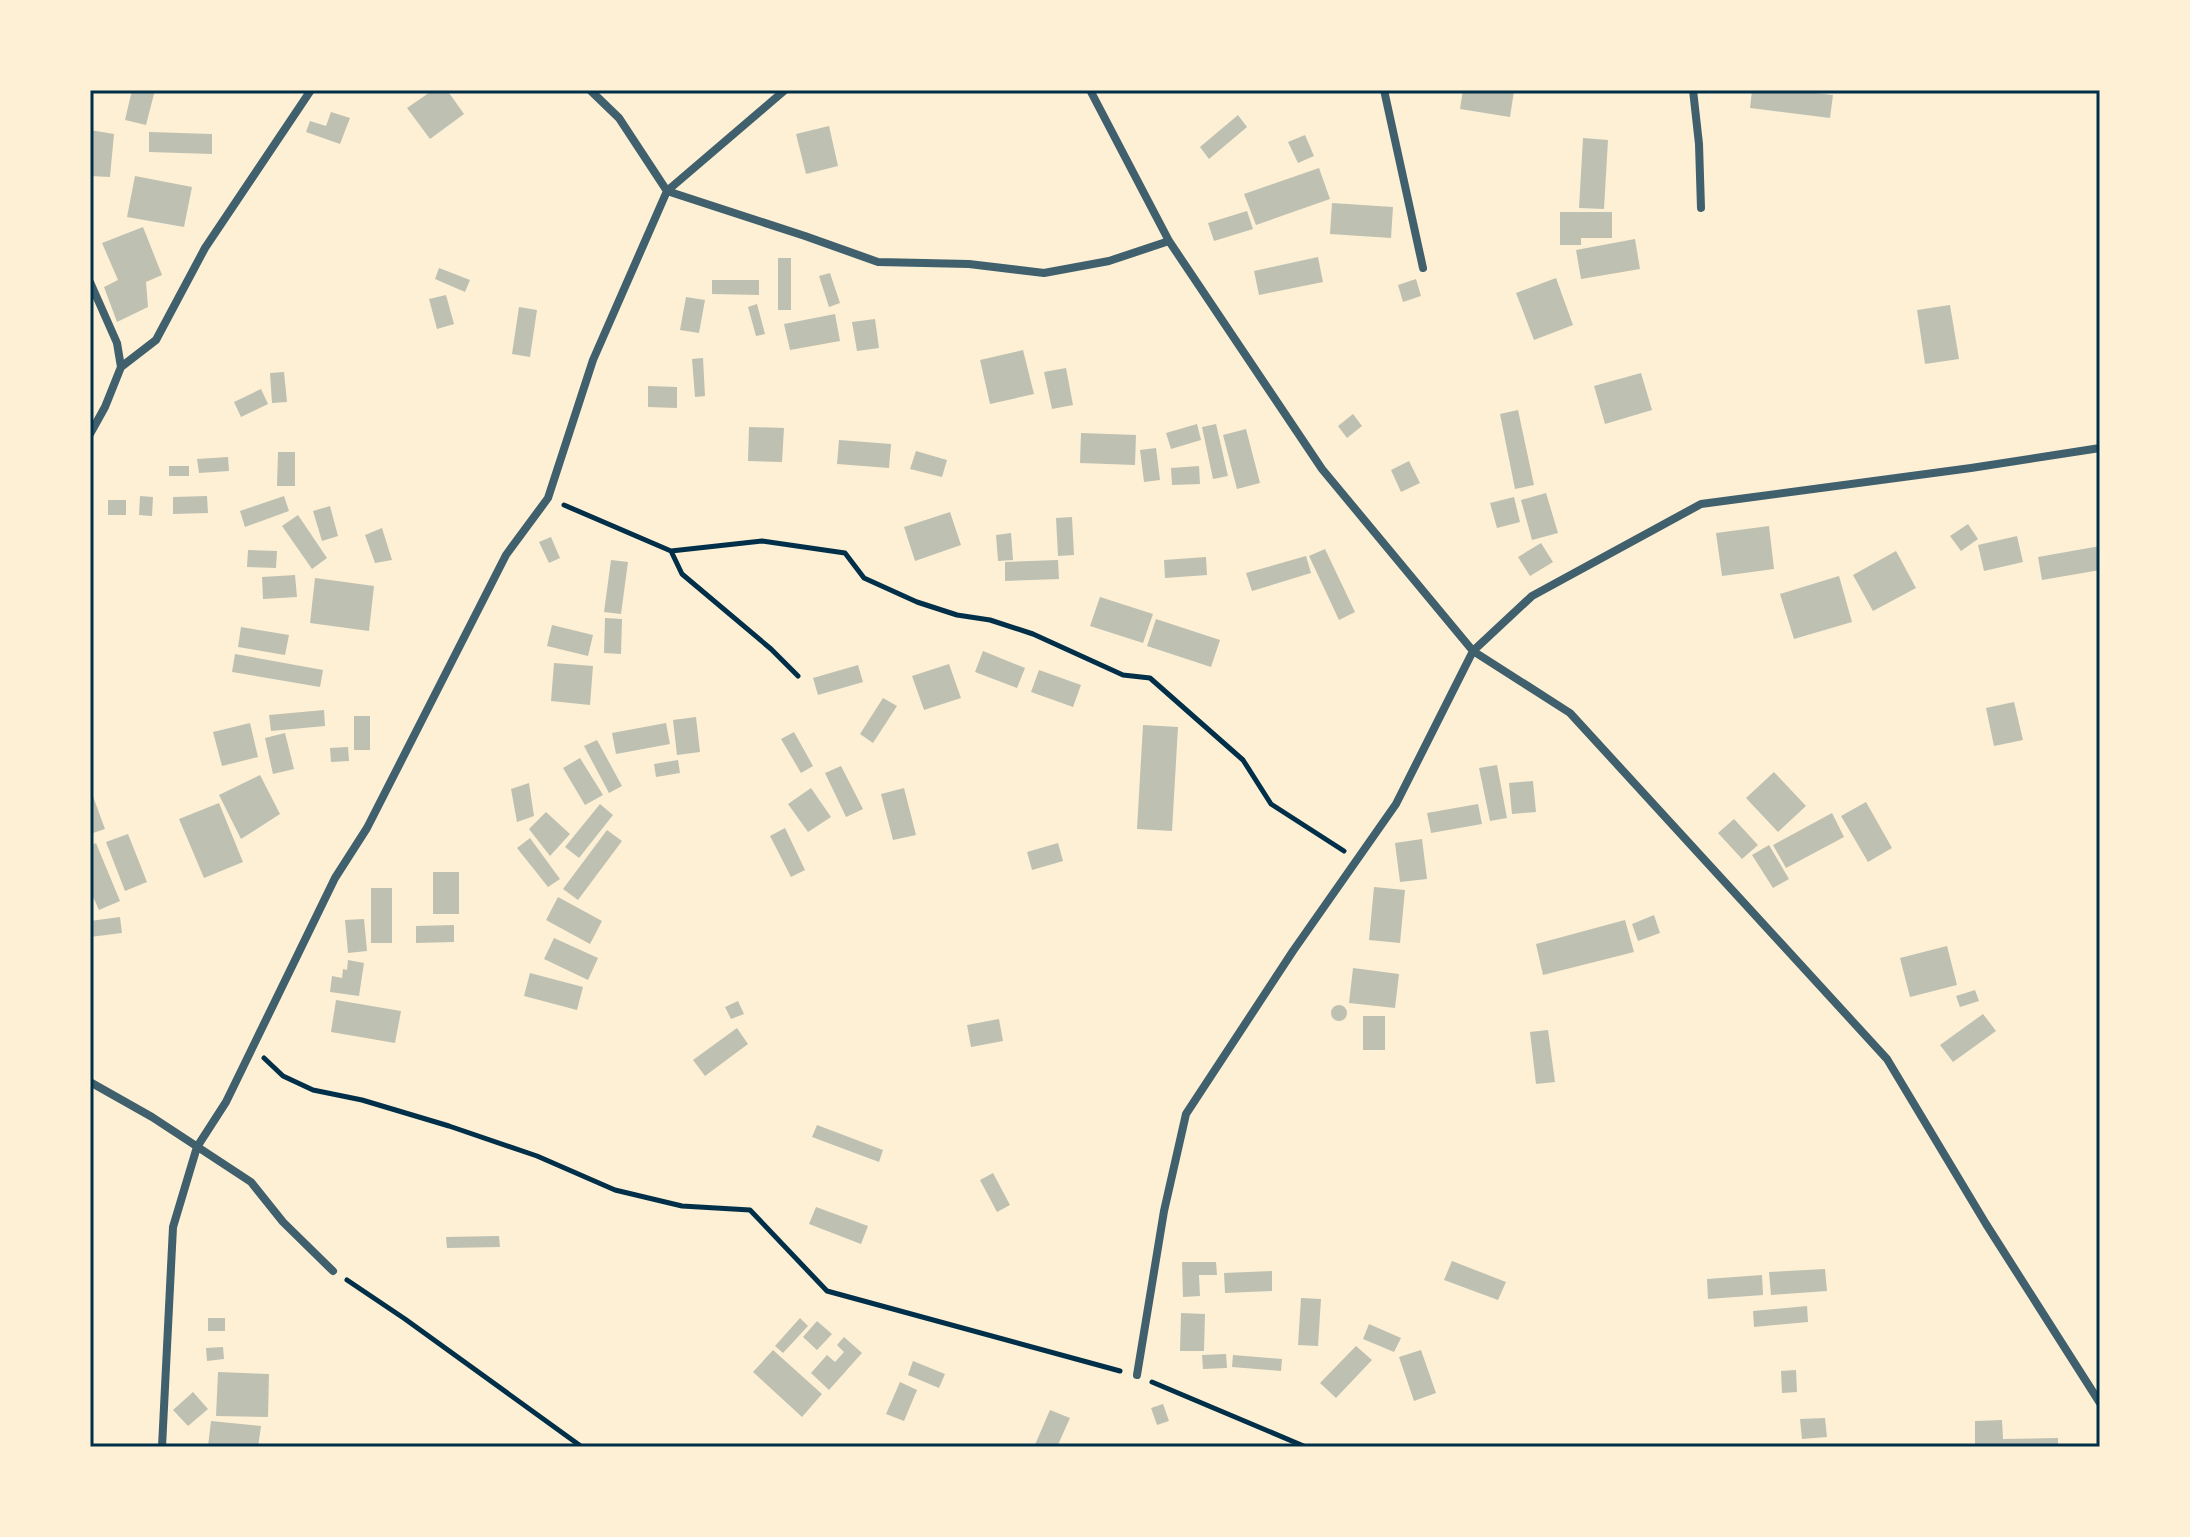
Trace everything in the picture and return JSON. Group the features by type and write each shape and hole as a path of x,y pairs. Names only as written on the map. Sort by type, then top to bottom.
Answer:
{"street":[{"path":"90,434 121,367 156,340 205,248 311,90"},
{"path":"590,90 619,118 667,191 878,262 969,264 1044,273 1109,261 1169,241"},
{"path":"162,1447 173,1227 197,1147 226,1102 335,878 367,828 506,555 548,498 593,360 667,191 785,90"},
{"path":"1090,90 1169,241 1322,469 1473,651 1570,713 1887,1059 1986,1224 2100,1403"},
{"path":"1384,90 1423,268"},
{"path":"1693,90 1701,208"},
{"path":"90,282 117,343 121,367"},
{"path":"1137,1375 1164,1211 1186,1114 1293,951 1396,804 1473,651 1532,596 1701,504 2100,448"},
{"path":"90,1082 152,1117 251,1182 283,1222 333,1271"}],"path":[{"path":"548,498 671,551 762,541 845,553 864,578 917,602 1033,634 1123,675 1150,678 1243,760 1271,804 1358,859"},
{"path":"671,551 682,574 771,649 798,676"},
{"path":"252,1046 283,1076 313,1090 362,1100 449,1126 537,1156 615,1190 682,1206 750,1210 827,1291 1137,1375 1306,1447"},
{"path":"333,1271 582,1447"}],"building":[{"path":"132,90 155,90 146,125 125,120"},
{"path":"433,90 447,90 464,114 430,139 407,108"},
{"path":"1463,90 1514,91 1510,117 1460,109"},
{"path":"1752,90 1833,95 1830,118 1750,108"},
{"path":"331,112 350,118 340,144 306,132 310,121 326,126"},
{"path":"1238,115 1247,127 1209,159 1200,147"},
{"path":"829,126 838,166 806,174 796,134"},
{"path":"90,130 114,134 110,177 90,176"},
{"path":"149,132 212,134 212,154 149,152"},
{"path":"1305,135 1314,156 1298,163 1288,142"},
{"path":"1583,138 1608,140 1604,209 1579,208"},
{"path":"1319,168 1330,199 1256,225 1244,194"},
{"path":"135,176 192,187 184,227 127,217"},
{"path":"1332,203 1393,207 1391,238 1330,234"},
{"path":"1247,211 1253,229 1214,241 1208,223"},
{"path":"1560,212 1612,212 1612,238 1581,238 1581,245 1560,245"},
{"path":"143,227 162,275 146,282 148,307 117,322 104,287 118,280 102,243"},
{"path":"1635,239 1640,269 1581,279 1576,250"},
{"path":"1318,257 1323,282 1259,295 1254,271"},
{"path":"778,258 791,258 791,310 778,310"},
{"path":"439,268 470,280 465,292 435,279"},
{"path":"830,273 840,303 829,307 819,276"},
{"path":"1556,278 1573,325 1534,340 1516,293"},
{"path":"1416,279 1421,296 1403,302 1398,285"},
{"path":"712,280 759,280 759,295 712,294"},
{"path":"446,295 454,324 437,329 429,299"},
{"path":"686,297 705,300 699,333 680,330"},
{"path":"757,304 765,334 756,336 748,307"},
{"path":"1950,305 1959,359 1925,364 1917,310"},
{"path":"519,307 537,310 530,357 512,354"},
{"path":"835,314 840,341 790,350 784,324"},
{"path":"875,319 879,348 857,351 852,322"},
{"path":"1023,350 1034,394 990,404 980,360"},
{"path":"703,358 705,396 695,397 692,359"},
{"path":"1066,368 1073,405 1052,409 1044,372"},
{"path":"284,372 287,402 272,403 270,373"},
{"path":"1641,373 1652,410 1605,424 1594,386"},
{"path":"648,386 677,387 677,408 648,407"},
{"path":"261,389 268,404 241,417 234,402"},
{"path":"1518,410 1534,485 1515,489 1500,414"},
{"path":"1353,414 1362,426 1347,438 1338,426"},
{"path":"1197,424 1201,440 1171,449 1166,433"},
{"path":"1216,424 1228,476 1213,479 1202,427"},
{"path":"749,427 784,428 782,462 748,461"},
{"path":"1246,429 1260,483 1237,489 1223,435"},
{"path":"1081,433 1136,435 1135,465 1080,463"},
{"path":"839,440 891,444 889,468 837,464"},
{"path":"1156,448 1160,480 1144,482 1140,450"},
{"path":"916,451 947,460 942,477 910,469"},
{"path":"278,452 295,452 295,486 277,486"},
{"path":"228,457 229,471 199,473 197,459"},
{"path":"1409,461 1420,483 1401,492 1391,470"},
{"path":"169,466 189,466 189,476 169,476"},
{"path":"1199,466 1200,484 1172,485 1171,468"},
{"path":"1546,493 1558,533 1532,540 1521,500"},
{"path":"140,496 153,497 152,516 139,515"},
{"path":"207,496 208,513 173,514 173,497"},
{"path":"284,496 289,511 245,527 240,511"},
{"path":"1514,497 1520,522 1497,528 1490,503"},
{"path":"108,500 126,500 126,515 108,515"},
{"path":"330,506 338,536 322,541 313,511"},
{"path":"950,512 961,545 915,561 904,527"},
{"path":"298,515 327,558 312,569 282,526"},
{"path":"1072,517 1074,555 1058,556 1056,518"},
{"path":"1968,524 1978,539 1961,551 1950,536"},
{"path":"1769,526 1774,569 1722,576 1716,533"},
{"path":"382,528 392,560 375,563 365,535"},
{"path":"1011,533 1013,560 998,561 996,535"},
{"path":"2017,536 2023,562 1984,571 1978,545"},
{"path":"551,537 560,558 549,563 539,542"},
{"path":"1541,543 1553,562 1530,576 1518,557"},
{"path":"2100,546 2100,570 2042,580 2038,557"},
{"path":"1325,549 1355,612 1339,620 1309,556"},
{"path":"248,550 277,551 276,568 247,567"},
{"path":"1896,551 1916,588 1873,611 1853,575"},
{"path":"1306,556 1311,573 1252,591 1246,573"},
{"path":"1206,557 1207,575 1165,578 1164,560"},
{"path":"611,560 628,562 621,614 604,612"},
{"path":"1058,560 1059,579 1005,581 1005,562"},
{"path":"295,575 297,597 263,599 262,577"},
{"path":"1839,576 1852,622 1794,639 1780,594"},
{"path":"315,578 374,586 369,631 310,623"},
{"path":"1100,597 1153,614 1143,643 1090,626"},
{"path":"605,618 622,619 621,654 604,653"},
{"path":"1156,619 1220,640 1211,667 1147,646"},
{"path":"552,625 593,635 588,656 547,646"},
{"path":"241,627 289,635 285,655 238,647"},
{"path":"983,651 1025,668 1017,688 975,672"},
{"path":"235,654 323,670 320,687 232,672"},
{"path":"554,663 593,666 590,705 551,701"},
{"path":"949,664 961,698 924,710 912,676"},
{"path":"858,665 863,682 818,695 813,678"},
{"path":"1039,670 1081,685 1073,707 1031,692"},
{"path":"883,698 897,706 873,743 860,734"},
{"path":"2014,702 2023,740 1994,746 1986,708"},
{"path":"324,710 325,726 271,731 269,715"},
{"path":"354,716 370,716 370,750 354,750"},
{"path":"696,717 700,752 677,755 673,720"},
{"path":"250,723 258,757 222,766 213,732"},
{"path":"666,723 670,744 616,754 612,733"},
{"path":"1143,725 1178,727 1172,831 1137,829"},
{"path":"794,732 813,766 801,773 781,739"},
{"path":"285,733 294,769 273,774 265,738"},
{"path":"597,740 622,786 609,793 584,746"},
{"path":"348,747 349,761 331,762 330,748"},
{"path":"580,758 603,795 585,805 563,768"},
{"path":"678,760 680,773 656,777 654,764"},
{"path":"1497,765 1507,818 1490,821 1479,768"},
{"path":"841,766 863,809 846,817 825,773"},
{"path":"1774,772 1806,806 1778,832 1746,798"},
{"path":"260,775 280,814 241,839 219,795"},
{"path":"1533,781 1536,812 1512,814 1509,783"},
{"path":"529,783 534,816 517,822 511,789"},
{"path":"90,788 105,829 90,834"},
{"path":"811,788 831,817 808,832 788,804"},
{"path":"904,788 916,835 893,840 881,794"},
{"path":"1866,802 1892,848 1868,862 1841,816"},
{"path":"219,803 243,862 204,878 179,819"},
{"path":"600,804 613,815 579,858 565,847"},
{"path":"1478,804 1482,824 1431,833 1427,813"},
{"path":"546,812 570,834 550,856 529,829"},
{"path":"1832,813 1844,837 1786,868 1773,845"},
{"path":"1734,819 1758,845 1742,859 1718,833"},
{"path":"785,828 805,870 791,877 770,836"},
{"path":"607,830 622,841 578,900 563,889"},
{"path":"128,834 147,882 125,891 106,842"},
{"path":"530,838 560,879 548,887 517,848"},
{"path":"1422,839 1427,879 1400,882 1395,843"},
{"path":"96,843 120,901 99,910 90,890 90,846"},
{"path":"1058,843 1063,861 1032,870 1027,852"},
{"path":"1769,845 1789,879 1773,888 1752,855"},
{"path":"433,872 459,872 459,914 433,914"},
{"path":"1374,887 1405,890 1400,943 1369,940"},
{"path":"371,888 392,888 392,943 371,943"},
{"path":"558,897 602,921 590,944 546,920"},
{"path":"1654,915 1660,933 1638,941 1632,924"},
{"path":"120,917 122,933 90,937 90,921"},
{"path":"364,919 367,951 348,953 345,920"},
{"path":"1625,920 1634,952 1543,975 1536,944"},
{"path":"454,925 454,942 416,943 416,926"},
{"path":"554,938 598,958 588,980 544,959"},
{"path":"1947,946 1957,985 1910,997 1900,958"},
{"path":"348,960 364,963 359,996 330,992 332,976 342,978"},
{"path":"1353,968 1399,974 1395,1008 1349,1003"},
{"path":"530,973 583,987 577,1010 524,996"},
{"path":"1975,990 1979,1001 1960,1007 1956,996"},
{"path":"336,1000 401,1011 395,1043 331,1032"},
{"path":"738,1001 744,1014 731,1019 725,1007"},
{"path":"1336,1005 1342,1005 1347,1013 1345,1019 1336,1021 1331,1016 1331,1010"},
{"path":"1983,1014 1996,1031 1953,1062 1940,1045"},
{"path":"1363,1016 1385,1016 1385,1050 1363,1050"},
{"path":"999,1019 1003,1041 971,1047 967,1025"},
{"path":"737,1028 748,1044 705,1076 693,1060"},
{"path":"1548,1030 1555,1082 1536,1084 1530,1032"},
{"path":"817,1125 883,1150 879,1162 812,1137"},
{"path":"993,1173 1010,1205 997,1212 980,1180"},
{"path":"816,1207 868,1226 861,1244 809,1224"},
{"path":"499,1236 500,1247 447,1248 446,1237"},
{"path":"1452,1261 1506,1282 1498,1300 1444,1280"},
{"path":"1182,1262 1216,1262 1217,1275 1199,1275 1200,1296 1183,1297"},
{"path":"1825,1269 1827,1291 1771,1295 1769,1272"},
{"path":"1272,1271 1272,1291 1225,1293 1224,1273"},
{"path":"1762,1275 1763,1295 1708,1299 1707,1279"},
{"path":"1301,1298 1321,1299 1318,1346 1298,1345"},
{"path":"1807,1306 1808,1322 1754,1327 1753,1311"},
{"path":"1181,1313 1205,1314 1204,1351 1180,1351"},
{"path":"208,1318 225,1318 225,1331 208,1331"},
{"path":"800,1318 808,1326 783,1353 775,1346"},
{"path":"817,1321 832,1334 817,1350 803,1337"},
{"path":"1369,1324 1401,1338 1394,1352 1363,1339"},
{"path":"844,1337 862,1353 829,1390 811,1373 827,1355 835,1362 844,1352 837,1345"},
{"path":"1356,1346 1372,1360 1336,1398 1320,1383"},
{"path":"223,1347 224,1359 207,1361 206,1348"},
{"path":"773,1350 822,1394 802,1417 753,1372"},
{"path":"1421,1350 1436,1393 1414,1401 1399,1357"},
{"path":"1226,1354 1227,1368 1203,1369 1202,1355"},
{"path":"1233,1355 1282,1359 1281,1371 1232,1367"},
{"path":"913,1361 945,1374 939,1388 908,1375"},
{"path":"1796,1370 1797,1392 1782,1393 1781,1371"},
{"path":"218,1372 269,1374 268,1417 216,1416"},
{"path":"900,1382 917,1390 904,1421 886,1414"},
{"path":"193,1392 208,1409 188,1426 173,1410"},
{"path":"1163,1404 1169,1421 1157,1425 1151,1408"},
{"path":"1050,1410 1070,1418 1057,1447 1034,1447"},
{"path":"1825,1418 1827,1437 1802,1439 1800,1419"},
{"path":"2002,1420 2003,1439 2058,1438 2058,1447 1975,1447 1975,1421"},
{"path":"211,1421 261,1426 258,1447 208,1446"}]}
